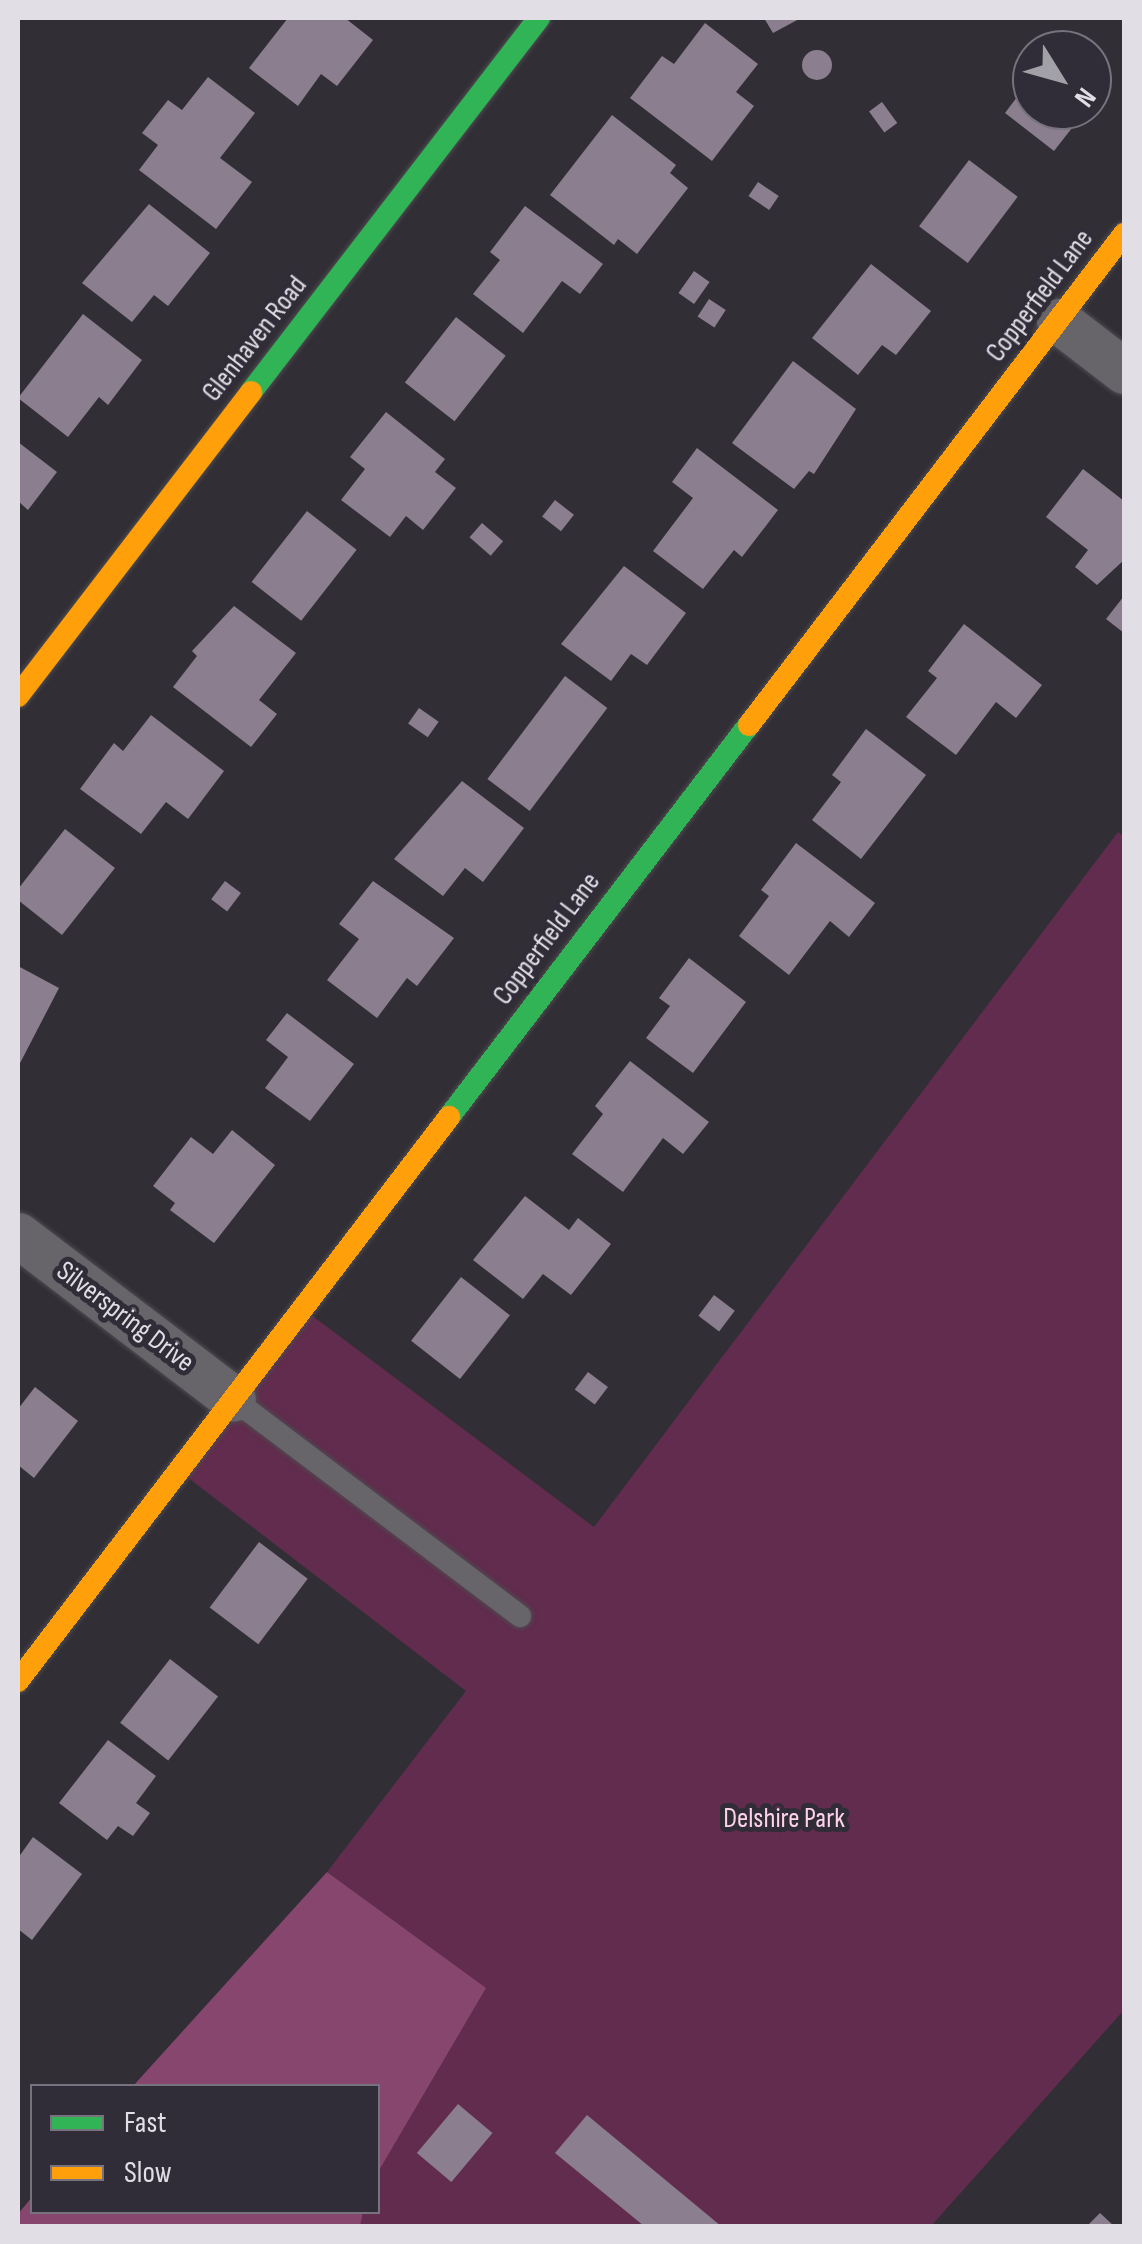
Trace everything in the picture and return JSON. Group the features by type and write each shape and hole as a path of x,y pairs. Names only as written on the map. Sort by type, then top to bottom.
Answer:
{"street":[{"name":"Glenhaven Road","path":"18,696 539,18"},
{"name":"Copperfield Lane","path":"18,1681 1124,234"},
{"path":"1059,321 1124,371"},
{"name":"Silverspring Drive","path":"18,1235 233,1399"}],"lane":[{"path":"233,1399 520,1616"}],"green space":[{"name":"Delshire Park","path":"1118,832 1124,837 1124,2010 931,2226 319,2226 328,2214 380,2214 380,2140 485,1988 327,1872 466,1691 178,1470 302,1308 594,1527"}],"shaded area":[{"path":"327,1872 486,1988 380,2169 380,2084 135,2084"},
{"path":"30,2199 30,2214 363,2214 360,2226 18,2226 18,2214"}],"building":[{"path":"288,18 345,18 373,40 337,86 321,74 298,106 249,68"},
{"path":"764,18 801,18 773,33"},
{"path":"705,23 758,64 736,92 754,106 712,161 630,98 662,56 674,64"},
{"path":"817,50 828,54 832,65 828,76 817,80 806,76 802,65 806,54"},
{"path":"208,77 255,113 220,158 252,182 216,229 139,170 158,145 142,133 168,100 182,110"},
{"path":"882,102 897,123 884,132 869,111"},
{"path":"612,115 676,165 670,173 688,188 637,254 618,239 614,245 550,195"},
{"path":"1027,130 1070,130 1054,151"},
{"path":"969,160 1018,197 968,263 919,226"},
{"path":"758,182 779,196 769,210 748,196"},
{"path":"149,204 210,253 168,306 154,295 132,322 82,283"},
{"path":"525,206 603,264 580,294 562,281 523,333 473,294 500,260 490,252"},
{"path":"871,264 931,311 896,355 882,345 858,375 812,338"},
{"path":"694,271 710,282 694,304 679,293"},
{"path":"709,299 726,310 714,328 698,317"},
{"path":"83,314 142,360 108,405 99,397 68,437 18,398"},
{"path":"456,317 506,356 455,421 405,382"},
{"path":"793,361 856,409 814,474 809,471 794,489 732,443"},
{"path":"386,412 445,459 435,472 456,488 423,530 406,516 390,537 341,500 365,469 350,457"},
{"path":"18,442 57,472 28,510 18,501"},
{"path":"697,448 778,510 742,557 734,550 703,589 653,551 693,498 672,482"},
{"path":"1083,469 1124,501 1124,560 1097,585 1075,567 1088,550 1046,517"},
{"path":"555,500 574,515 561,531 542,517"},
{"path":"307,511 357,550 301,621 252,582"},
{"path":"482,523 503,541 491,556 470,537"},
{"path":"624,566 686,613 647,665 631,654 611,681 561,644"},
{"path":"1124,596 1124,633 1106,619"},
{"path":"234,606 296,653 259,700 277,714 251,747 173,687 197,656 192,651"},
{"path":"964,624 1042,685 1016,718 996,702 956,755 906,717 937,678 928,671"},
{"path":"565,676 607,708 530,811 487,779"},
{"path":"419,708 439,722 428,737 408,724"},
{"path":"151,715 224,771 188,819 166,802 141,834 80,789 114,743 123,751"},
{"path":"866,729 926,775 861,859 812,820 841,782 832,775"},
{"path":"462,781 524,828 483,882 465,868 443,896 394,859"},
{"path":"65,829 115,868 62,935 18,900 18,889"},
{"path":"796,843 875,903 849,937 830,921 789,975 739,936 769,896 761,890"},
{"path":"225,881 241,893 227,911 211,899"},
{"path":"373,881 454,938 417,986 407,978 377,1018 327,980 359,939 339,924"},
{"path":"689,958 746,1002 693,1073 646,1038 670,1006 659,998"},
{"path":"18,966 59,988 18,1067"},
{"path":"287,1013 354,1064 310,1121 265,1088 288,1057 266,1040"},
{"path":"630,1061 709,1122 683,1154 663,1138 623,1192 572,1154 603,1114 595,1106"},
{"path":"232,1130 275,1165 214,1243 170,1210 175,1203 153,1186 191,1137 213,1154"},
{"path":"525,1196 569,1230 578,1218 611,1244 571,1295 543,1274 523,1299 473,1260"},
{"path":"461,1277 510,1315 460,1379 411,1341"},
{"path":"714,1295 735,1311 719,1331 698,1316"},
{"path":"588,1372 608,1387 595,1405 575,1390"},
{"path":"35,1387 78,1421 34,1478 18,1465 18,1409"},
{"path":"259,1542 308,1579 258,1644 210,1607"},
{"path":"170,1659 218,1697 168,1760 120,1723"},
{"path":"108,1740 156,1776 136,1803 150,1813 133,1836 118,1826 107,1840 59,1803"},
{"path":"33,1837 82,1874 32,1940 18,1929 18,1858"},
{"path":"458,2104 492,2133 451,2182 417,2153"},
{"path":"587,2115 721,2226 644,2226 555,2153"},
{"path":"1100,2213 1114,2226 1087,2226"}],"traffic: fast":[{"path":"251,392 539,18"},
{"path":"449,1117 749,725"}],"traffic: slow":[{"path":"749,725 1124,234"},
{"path":"18,696 251,392"},
{"path":"18,1681 449,1117"}]}
